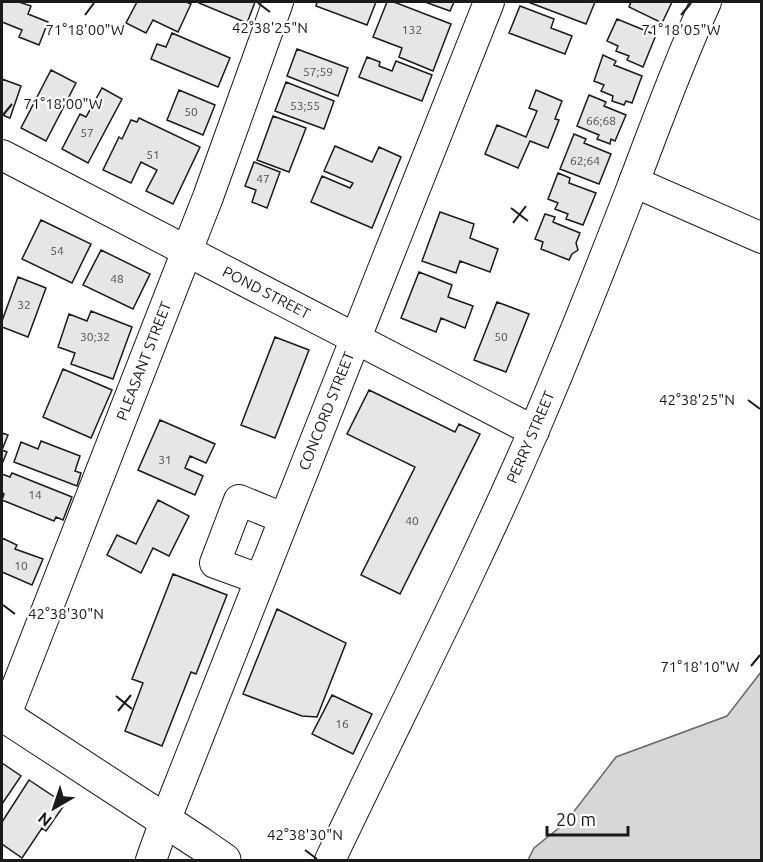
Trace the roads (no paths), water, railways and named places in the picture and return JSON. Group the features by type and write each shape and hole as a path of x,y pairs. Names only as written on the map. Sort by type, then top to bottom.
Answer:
{"main road":[{"path":"3,715 224,861"}],"street":[{"name":"PLEASANT STREET","path":"3,715 208,197 278,2"},
{"name":"CONCORD STREET","path":"151,861 283,518 489,2"},
{"name":"PERRY STREET","path":"330,861 458,596 534,431 706,2"},
{"name":"POND STREET","path":"2,155 534,431"},
{"path":"634,182 762,238"},
{"path":"259,579 215,562 235,510 239,500 283,518"}]}
